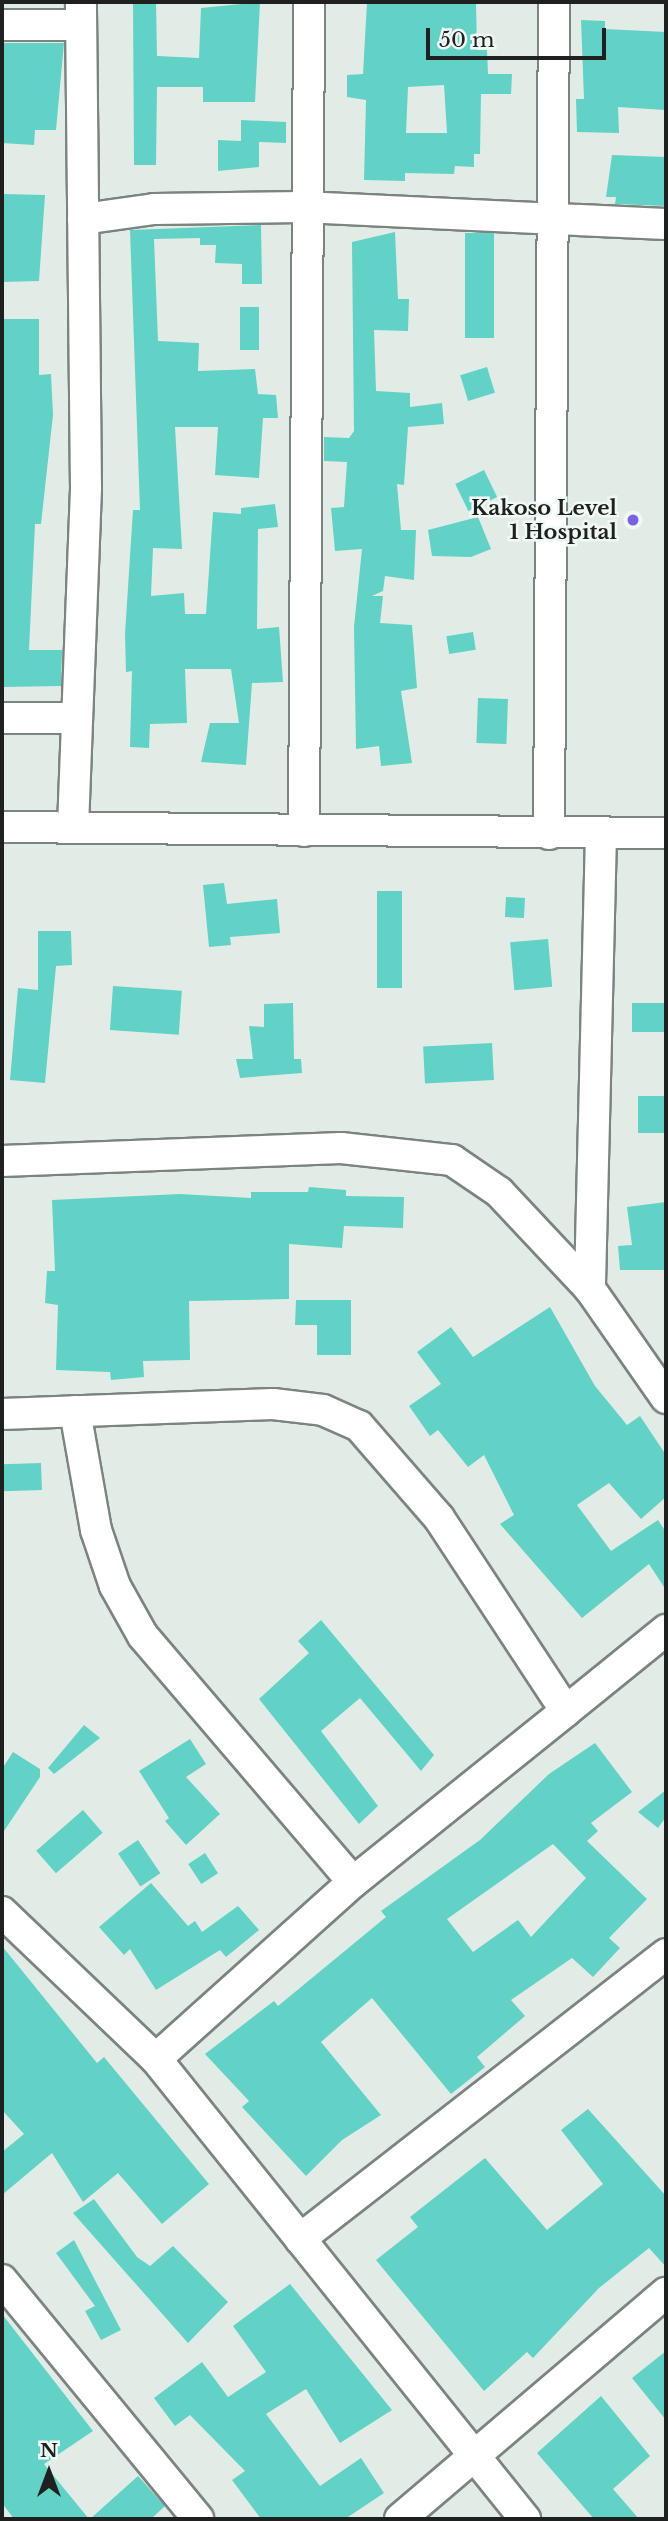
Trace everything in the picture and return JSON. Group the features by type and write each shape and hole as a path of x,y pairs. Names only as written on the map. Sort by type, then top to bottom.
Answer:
{"street":[{"path":"304,831 303,207 309,2"},
{"path":"549,834 554,2"},
{"path":"2,25 81,13 86,488 72,827"},
{"path":"83,219 154,209 303,207 666,224"},
{"path":"2,718 75,718"},
{"path":"2,827 666,833"},
{"path":"590,1289 601,834"},
{"path":"2,1161 341,1148 452,1160 499,1192 590,1289 666,1398"},
{"path":"2,1414 273,1404 323,1410 359,1426 439,1518 566,1711"},
{"path":"75,1411 96,1530 115,1586 143,1636 353,1882"},
{"path":"156,2059 353,1882 666,1630"},
{"path":"2,1912 156,2059 300,2239 470,2459 525,2519"},
{"path":"300,2239 666,1954"},
{"path":"2,2280 198,2519"},
{"path":"400,2519 666,2293"}],"building":[{"path":"133,2 156,2 157,56 199,58 201,8 260,2 255,102 203,102 203,87 157,87 156,165 134,165"},
{"path":"367,2 476,2 477,50 487,50 488,74 512,74 511,94 481,94 480,154 474,154 474,167 455,166 454,174 405,173 405,181 364,180 366,100 347,97 347,75 363,74","holes":["444,85 447,133 406,133 408,87"]},
{"path":"581,20 605,21 605,29 666,32 665,110 618,107 619,133 577,132 576,99 584,99"},
{"path":"2,43 64,43 56,130 35,130 34,145 2,143"},
{"path":"241,120 286,122 286,143 259,142 259,167 218,171 218,140 241,141"},
{"path":"612,155 666,157 666,206 615,204 616,197 606,197"},
{"path":"2,194 45,195 39,281 2,282"},
{"path":"261,225 262,284 242,284 242,264 215,263 216,245 200,245 200,238 154,239 158,341 199,343 198,371 255,369 258,394 276,395 278,418 263,418 259,478 215,475 218,427 175,427 182,549 153,548 151,596 184,593 185,614 206,614 213,512 241,514 241,508 275,504 278,527 258,529 257,629 279,627 283,682 252,683 246,765 201,762 210,723 239,723 231,669 185,669 187,723 150,724 149,748 130,747 132,671 126,672 125,634 133,510 140,510 130,230"},
{"path":"395,232 398,299 409,299 408,331 374,330 376,391 410,393 410,407 442,403 444,424 408,427 404,485 397,484 401,530 416,530 414,580 385,576 383,591 372,596 383,596 380,623 412,625 417,688 401,691 412,763 381,766 379,746 356,749 354,627 362,549 335,551 331,508 344,507 347,462 324,461 324,437 349,438 354,431 352,242"},
{"path":"465,233 494,233 494,338 465,338"},
{"path":"240,307 259,307 259,350 240,350"},
{"path":"2,319 39,319 39,375 51,374 53,415 41,524 35,524 29,650 62,650 61,686 2,687"},
{"path":"487,367 495,393 468,401 460,375"},
{"path":"484,470 497,497 468,511 455,484"},
{"path":"478,517 491,549 471,557 432,556 428,530"},
{"path":"473,632 476,650 449,654 446,636"},
{"path":"478,698 508,699 506,744 476,743"},
{"path":"224,883 227,904 277,899 280,933 230,937 231,945 209,947 203,885"},
{"path":"377,891 402,891 402,988 377,988"},
{"path":"506,897 525,898 524,918 505,917"},
{"path":"38,931 71,931 72,965 56,966 45,1083 10,1080 18,988 38,990"},
{"path":"548,939 552,987 514,990 510,942"},
{"path":"113,986 182,991 179,1035 110,1030"},
{"path":"293,1003 294,1059 301,1059 302,1073 240,1078 236,1059 253,1059 249,1026 264,1027 264,1004"},
{"path":"632,1003 666,1003 666,1032 632,1032"},
{"path":"492,1043 494,1080 425,1084 423,1047"},
{"path":"638,1096 666,1096 666,1133 638,1133"},
{"path":"309,1187 346,1190 346,1196 404,1197 403,1228 344,1226 342,1248 289,1244 289,1299 189,1301 190,1360 143,1361 144,1377 111,1380 110,1372 56,1370 58,1305 45,1303 47,1271 55,1271 52,1200 180,1194 251,1198 251,1192 308,1192"},
{"path":"666,1202 666,1270 620,1270 618,1246 632,1245 627,1207"},
{"path":"296,1300 351,1300 351,1355 317,1355 317,1325 295,1325"},
{"path":"550,1307 595,1386 627,1425 640,1416 666,1455 666,1497 641,1519 609,1483 577,1505 611,1551 658,1520 666,1532 666,1590 649,1564 582,1618 500,1524 514,1515 484,1455 468,1467 438,1430 430,1436 409,1406 441,1384 417,1352 451,1327 473,1357"},
{"path":"41,1463 42,1490 3,1491 2,1464"},
{"path":"321,1620 434,1755 421,1771 360,1698 321,1731 378,1806 359,1824 259,1699 309,1653 298,1641"},
{"path":"84,1725 100,1738 54,1774 48,1768"},
{"path":"190,1739 206,1764 186,1777 220,1814 186,1845 165,1821 169,1818 139,1771"},
{"path":"595,1743 632,1792 591,1823 598,1831 587,1841 647,1899 609,1938 620,1948 593,1977 572,1958 511,2000 525,2016 477,2057 485,2067 451,2094 372,1998 321,2042 381,2115 342,2140 306,2176 242,2107 249,2101 205,2054 274,2001 278,2006 386,1917 381,1911 480,1840 549,1774","holes":["553,1844 586,1878 531,1937 518,1920 473,1952 447,1919"]},
{"path":"13,1752 40,1769 40,1777 2,1834 2,1769"},
{"path":"666,1790 666,1817 658,1828 638,1812"},
{"path":"83,1810 103,1833 56,1873 36,1851"},
{"path":"138,1840 160,1873 140,1887 118,1853"},
{"path":"205,1853 218,1873 201,1884 188,1864"},
{"path":"151,1883 188,1926 195,1921 202,1932 238,1906 259,1930 226,1957 220,1950 156,1990 130,1949 124,1955 99,1927"},
{"path":"2,1946 97,2063 104,2057 209,2184 162,2224 118,2173 83,2202 52,2153 2,2195 2,2152 24,2134 2,2110"},
{"path":"588,2109 666,2196 666,2267 649,2248 599,2288 533,2358 527,2352 484,2391 376,2260 418,2227 410,2217 485,2158 547,2230 603,2184 561,2130"},
{"path":"94,2199 137,2257 150,2266 173,2246 228,2302 188,2343 73,2213"},
{"path":"74,2240 121,2330 101,2340 85,2311 95,2306 56,2253"},
{"path":"290,2284 392,2410 340,2443 306,2389 266,2414 320,2486 361,2458 384,2493 345,2519 261,2519 232,2480 245,2471 190,2415 175,2426 154,2398 202,2362 228,2397 266,2372 233,2326"},
{"path":"2,2314 93,2431 44,2464 89,2519 14,2519 2,2503"},
{"path":"666,2351 666,2420 632,2378"},
{"path":"601,2396 650,2456 613,2489 639,2519 594,2519 537,2453"},
{"path":"138,2476 165,2506 151,2519 90,2519"}],"place":[{"name":"Kakoso Level 1 Hospital","path":"633,520"}]}
